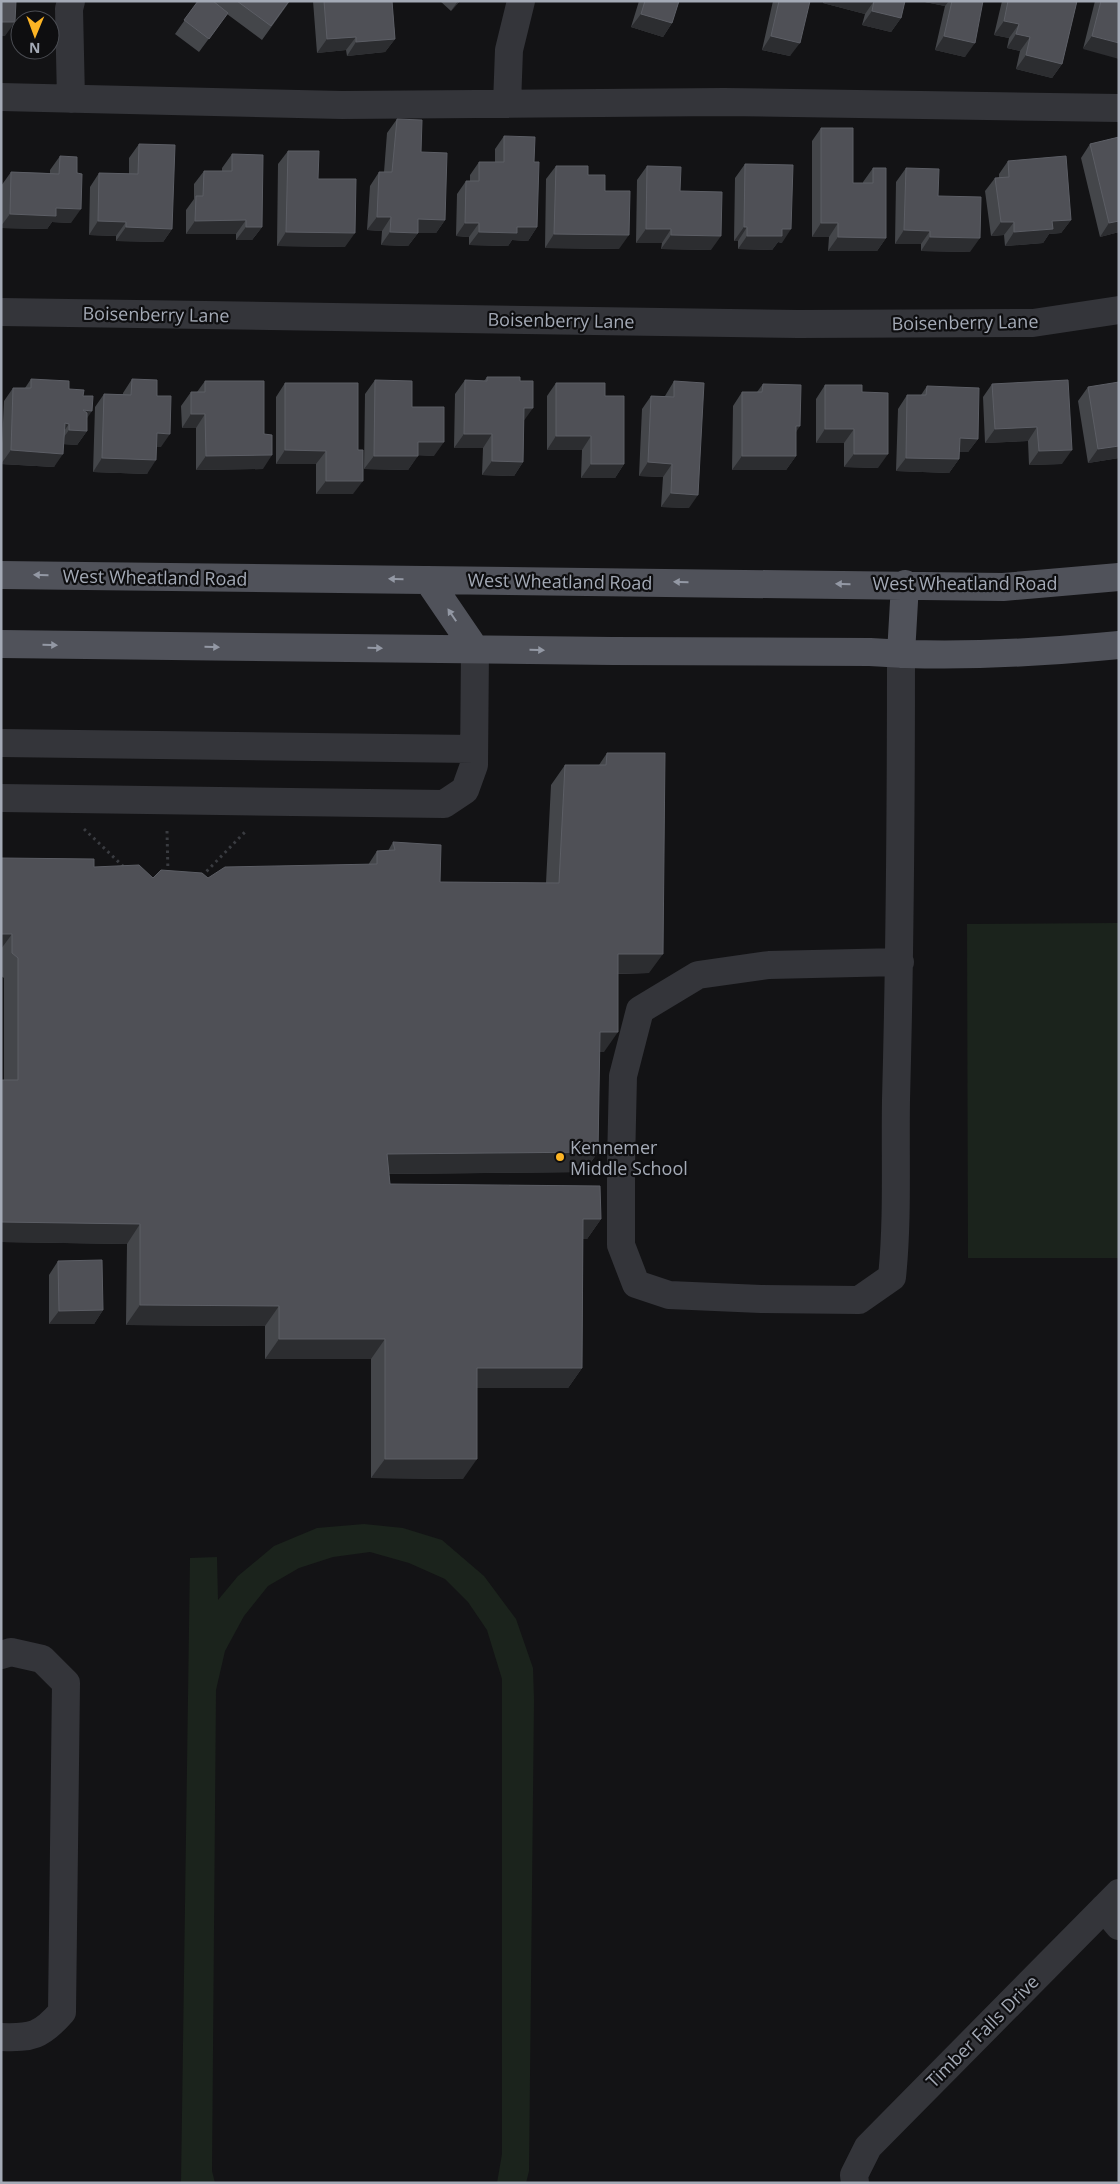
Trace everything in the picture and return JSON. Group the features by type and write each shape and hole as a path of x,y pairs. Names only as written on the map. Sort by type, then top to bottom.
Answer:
{"main road":[{"name":"West Wheatland Road","path":"1,575 905,584 1003,587 1119,577"},
{"path":"428,580 475,649"},
{"path":"902,654 905,584"},
{"path":"1,644 870,652 902,654 1046,652 1119,646"}],"street":[{"path":"71,1 69,9 71,98"},
{"path":"507,104 509,50 521,1"},
{"path":"1,97 342,105 724,102 1119,108"},
{"name":"Boisenberry Lane","path":"1,312 807,324 1033,323 1119,310"},
{"path":"1,798 444,804 465,790 474,765 475,649"},
{"path":"900,962 769,965 698,975 640,1010 622,1076 621,1245 636,1284 669,1295 761,1299 858,1300 892,1277 895,1248 900,962 902,654"},
{"path":"1,743 474,749"},
{"path":"1,1655 11,1652 42,1660 66,1683 62,2012 48,2028 25,2038 1,2038"},
{"name":"Timber Falls Drive","path":"855,2179 868,2147 1114,1909"}],"path":[{"path":"83,828 128,871"},
{"path":"167,831 168,874"},
{"path":"196,882 245,832"}],"shaded area":[{"path":"1118,923 1119,1258 968,1258 967,924"},
{"path":"364,1524 403,1528 442,1540 484,1576 516,1619 533,1668 529,2171 526,2183 497,2183 502,2154 502,1679 487,1630 468,1602 445,1579 409,1563 370,1552 333,1557 299,1568 268,1586 244,1616 225,1651 216,1690 212,2171 215,2183 181,2183 190,1558 217,1557 218,1600 238,1576 274,1546 317,1528"}],"building":[{"path":"1,1 16,1 16,10 10,10 10,22 1,22"},
{"path":"198,1 213,1 228,13 209,39 184,20"},
{"path":"237,1 289,1 271,26"},
{"path":"324,1 392,1 395,39 356,42 356,37 327,39"},
{"path":"645,1 679,1 672,23 641,14"},
{"path":"779,1 810,1 800,43 771,36"},
{"path":"874,1 905,1 901,18 872,11"},
{"path":"952,1 983,1 975,43 944,36"},
{"path":"1008,1 1077,1 1062,64 1026,55 1030,37 1016,34 1019,24 1004,21"},
{"path":"1101,1 1119,1 1119,43 1092,36"},
{"path":"397,119 422,120 421,152 447,153 445,220 418,219 418,233 390,232 391,217 377,217 379,172 392,172"},
{"path":"821,128 853,128 853,183 873,183 873,168 886,168 886,238 838,237 838,223 821,223"},
{"path":"504,136 535,137 534,162 539,162 537,227 517,227 517,233 479,232 479,223 465,223 466,181 479,181 479,162 504,162"},
{"path":"1119,137 1119,221 1109,223 1090,144"},
{"path":"139,144 175,145 172,229 126,227 126,222 98,221 99,173 138,174"},
{"path":"288,151 319,151 318,179 356,179 355,233 286,232"},
{"path":"232,154 263,155 262,227 246,227 246,220 195,221 196,196 203,196 204,171 232,171"},
{"path":"60,156 77,157 77,173 82,174 81,209 56,208 56,216 10,214 11,172 59,174"},
{"path":"1066,156 1071,220 1052,221 1053,229 1014,232 1014,222 1001,222 995,178 1009,177 1008,161"},
{"path":"745,164 793,165 791,229 782,229 782,236 747,236 747,227 744,227"},
{"path":"556,166 588,166 588,175 605,175 605,191 630,191 629,235 554,234"},
{"path":"647,166 681,167 680,191 722,192 721,236 671,235 671,229 646,229"},
{"path":"906,168 939,169 938,196 981,197 980,238 930,237 930,231 904,230"},
{"path":"487,377 520,377 520,381 533,381 533,408 524,408 523,462 492,461 492,434 464,434 465,380 487,381"},
{"path":"31,379 69,381 69,389 84,390 83,396 93,396 92,411 83,410 87,413 87,431 69,430 69,424 65,423 63,454 11,450 13,388 31,388"},
{"path":"132,379 157,380 157,396 171,396 170,434 157,433 156,460 102,458 104,394 131,395"},
{"path":"375,380 412,381 412,407 444,407 444,442 418,442 418,456 374,456"},
{"path":"1068,380 1072,450 1039,451 1037,427 995,429 992,384"},
{"path":"205,381 264,381 264,434 272,435 272,455 206,456 205,414 191,414 191,392 205,392"},
{"path":"674,381 704,383 698,495 671,493 672,464 648,462 651,396 674,397"},
{"path":"1119,382 1119,446 1098,449 1088,387"},
{"path":"285,383 358,383 358,450 363,450 363,481 326,481 326,451 285,450"},
{"path":"556,383 605,383 605,396 624,396 624,464 591,464 591,436 556,436"},
{"path":"763,384 801,385 800,426 796,426 796,456 742,456 742,392 762,392"},
{"path":"825,385 862,385 862,392 888,393 888,454 854,454 854,429 825,429"},
{"path":"927,386 979,388 978,439 960,438 959,459 906,458 907,395 926,395"},
{"path":"607,753 665,753 663,954 618,954 618,1032 600,1032 598,1152 387,1154 390,1184 600,1186 601,1219 583,1219 582,1368 477,1368 477,1459 385,1459 385,1339 279,1339 279,1306 140,1305 140,1224 1,1222 1,1080 18,1080 18,958 12,953 12,934 1,934 1,858 94,859 94,867 139,865 153,878 161,870 202,873 208,878 225,867 377,864 377,851 395,850 393,842 441,845 440,882 559,883 565,765 606,765"},
{"path":"102,1260 103,1310 59,1311 58,1261"}],"place":[{"name":"Kennemer Middle School","path":"560,1157"}]}
